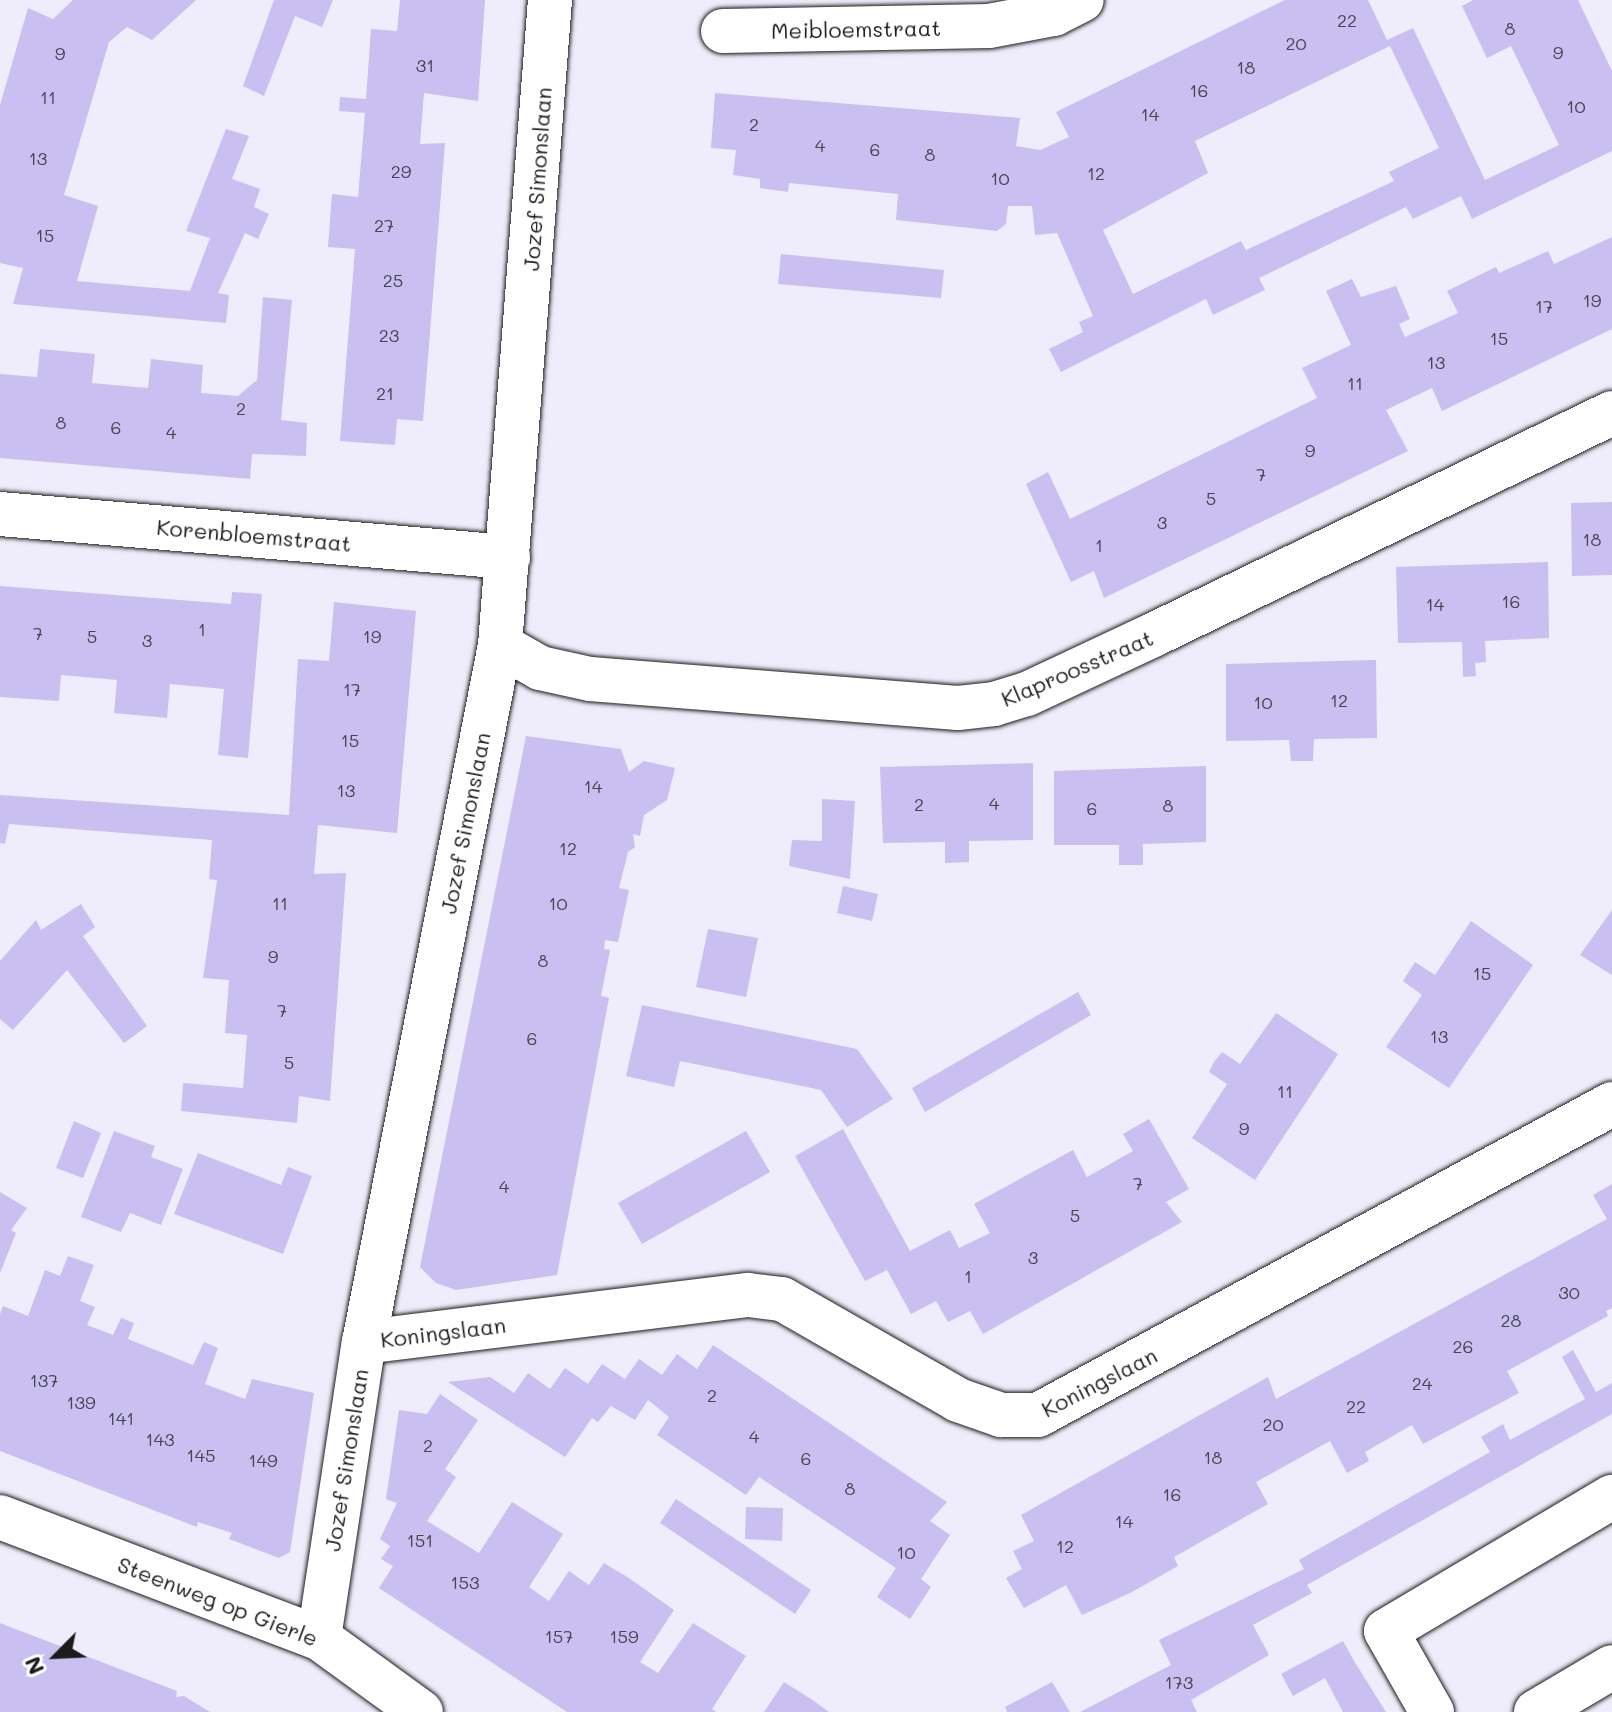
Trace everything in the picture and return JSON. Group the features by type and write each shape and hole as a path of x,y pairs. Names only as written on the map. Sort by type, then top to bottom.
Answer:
{"street":[{"name":"Jozef Simonslaan","path":"319,1638 364,1342 500,645 550,0"},
{"name":"Meibloemstraat","path":"948,0 989,26"},
{"name":"Meibloemstraat","path":"723,31 989,26 1054,14 1082,0"},
{"name":"Klaproosstraat","path":"500,645 540,668 590,679 958,708 994,704 1153,635 1612,413"},
{"name":"Korenbloemstraat","path":"0,514 508,557"},
{"name":"Koningslaan","path":"364,1342 748,1295 782,1299 958,1400 1001,1415 1038,1415 1612,1104"},
{"path":"1432,1712 1386,1631 1612,1497"},
{"name":"Steenweg op Gierle","path":"0,1517 319,1638 421,1712"},
{"path":"1536,1712 1612,1667"}],"building":[{"path":"73,0 196,0 152,40 127,27 109,42 64,195 98,206 77,281 190,291 210,238 186,231 226,129 249,136 232,179 260,189 254,207 269,214 258,239 245,233 218,293 229,295 226,323 13,304 23,268 0,263 0,105 28,8 53,19"},
{"path":"274,0 333,0 322,27 295,16 264,96 243,86"},
{"path":"400,0 485,0 478,101 424,93 420,144 445,143 423,421 397,419 395,445 340,441 355,249 328,247 332,194 358,197 365,113 339,111 340,97 366,99 371,29 397,31"},
{"path":"1285,0 1368,0 1387,40 1413,28 1485,180 1559,145 1511,46 1487,58 1462,6 1473,0 1578,0 1612,71 1612,151 1472,219 1461,196 1413,219 1406,207 1259,278 1265,290 1213,315 1206,299 1061,372 1049,349 1083,332 1079,322 1093,316 1057,233 1035,235 1032,206 1008,206 1006,224 997,231 896,220 898,194 789,183 788,192 760,188 760,179 733,175 736,150 711,148 715,93 1020,118 1016,146 1040,150 1069,137 1056,112","holes":["1390,46 1439,148 1389,172 1394,181 1246,250 1241,241 1133,294 1103,230 1208,173 1195,141"]},
{"path":"1612,237 1612,329 1442,411 1432,388 1386,410 1408,451 1104,598 1094,571 1071,582 1026,484 1048,472 1070,519 1317,398 1302,368 1351,345 1326,291 1352,279 1361,297 1396,286 1410,319 1399,324 1405,337 1458,313 1447,291 1496,267 1499,273 1548,251 1554,264"},
{"path":"781,254 944,270 941,298 778,284"},
{"path":"263,297 292,300 281,420 307,423 306,456 252,454 250,479 0,458 0,374 37,377 40,349 95,354 92,383 148,388 151,359 203,365 201,393 238,396 257,380"},
{"path":"1612,502 1612,575 1572,576 1571,503"},
{"path":"1548,562 1549,638 1485,641 1486,662 1475,663 1476,676 1463,677 1462,642 1398,643 1396,567"},
{"path":"0,586 231,604 232,592 262,594 248,758 218,755 224,689 170,684 167,718 114,713 117,680 61,675 59,701 0,697"},
{"path":"334,602 416,611 397,833 318,825 314,874 346,873 330,1101 299,1096 297,1123 181,1111 183,1083 243,1088 247,1035 225,1033 229,980 203,978 217,880 209,879 212,840 9,824 5,844 0,843 0,795 289,815 298,659 329,661"},
{"path":"1376,660 1377,738 1314,739 1313,761 1291,761 1289,740 1226,741 1226,664"},
{"path":"526,736 621,749 629,772 644,761 675,768 667,800 644,815 640,836 633,834 635,847 628,852 619,888 629,890 618,942 605,940 604,949 610,950 601,996 609,998 557,1275 456,1290 436,1283 420,1267"},
{"path":"1033,763 1033,840 969,841 969,862 945,863 945,842 883,843 880,767"},
{"path":"1206,766 1206,842 1143,844 1143,865 1119,865 1119,845 1054,845 1054,771"},
{"path":"822,799 855,801 850,879 789,866 792,840 822,841"},
{"path":"843,886 878,894 872,921 837,913"},
{"path":"81,904 95,927 83,936 147,1026 124,1043 67,970 13,1030 0,1019 0,961 36,920 41,930"},
{"path":"1612,910 1612,975 1580,955"},
{"path":"1471,921 1533,965 1449,1088 1386,1047 1422,995 1403,981 1415,962 1435,975"},
{"path":"708,929 758,938 746,997 696,987"},
{"path":"1078,992 1091,1015 925,1112 912,1088"},
{"path":"642,1005 857,1049 893,1099 847,1127 821,1090 680,1061 674,1087 626,1076"},
{"path":"1276,1013 1338,1054 1255,1180 1192,1138 1227,1084 1209,1072 1214,1062 1222,1052 1240,1064"},
{"path":"1149,1119 1189,1189 1166,1202 1182,1222 983,1334 970,1311 948,1322 936,1301 911,1314 887,1270 865,1281 795,1156 843,1129 910,1251 950,1230 959,1248 990,1233 974,1204 1073,1150 1087,1177 1133,1151 1123,1134"},
{"path":"74,1121 101,1133 83,1178 56,1168"},
{"path":"114,1131 155,1146 151,1157 183,1169 161,1225 130,1213 121,1232 81,1217"},
{"path":"746,1131 770,1172 642,1244 618,1203"},
{"path":"198,1153 281,1185 288,1167 312,1176 283,1254 174,1214"},
{"path":"1612,1184 1612,1308 1606,1311 1608,1316 1507,1371 1519,1393 1423,1444 1412,1425 1365,1452 1369,1461 1347,1473 1330,1441 1256,1482 1268,1504 1174,1557 1178,1566 1132,1592 1082,1615 1066,1585 1024,1608 1006,1578 1022,1569 1013,1551 1034,1541 1021,1515 1268,1377 1276,1399 1607,1219 1593,1195"},
{"path":"0,1192 27,1208 11,1230 16,1233 0,1273"},
{"path":"68,1256 94,1265 80,1301 95,1307 87,1325 113,1335 121,1318 134,1323 128,1339 193,1365 204,1342 218,1348 205,1384 245,1399 252,1379 314,1393 290,1552 279,1558 229,1539 232,1533 198,1522 197,1527 0,1451 0,1314 3,1306 28,1316 45,1270 60,1276"},
{"path":"713,1345 947,1502 930,1521 950,1535 921,1579 931,1587 910,1619 877,1597 896,1568 759,1477 746,1495 657,1435 669,1417 648,1400 635,1420 611,1406 598,1422 592,1418 565,1457 448,1382 490,1377 514,1393 528,1373 550,1389 565,1368 588,1384 602,1364 625,1379 639,1359 662,1375 677,1354 697,1369"},
{"path":"1573,1350 1596,1392 1612,1383 1612,1414 1307,1585 1312,1593 1253,1625 1269,1655 1191,1700 1197,1712 1080,1712 1171,1665 1159,1640 1304,1569 1299,1560 1490,1452 1481,1437 1503,1424 1510,1440 1585,1399 1562,1357"},
{"path":"440,1394 478,1420 445,1469 456,1477 427,1521 479,1553 512,1502 563,1534 529,1587 549,1601 569,1571 589,1585 604,1563 674,1610 640,1662 658,1673 693,1623 746,1656 712,1709 716,1712 567,1712 379,1588 393,1566 381,1559 390,1546 380,1539 397,1503 386,1499 399,1410 427,1414"},
{"path":"676,1499 811,1590 795,1614 660,1523"},
{"path":"746,1507 783,1508 782,1541 745,1539"},
{"path":"0,1623 177,1691 176,1697 184,1696 210,1712 0,1712"},
{"path":"1343,1641 1386,1712 1343,1712 1325,1678 1293,1696 1281,1674"},
{"path":"784,1682 811,1699 829,1712 764,1712"},
{"path":"1052,1682 1070,1712 1007,1712 1005,1707"}]}
